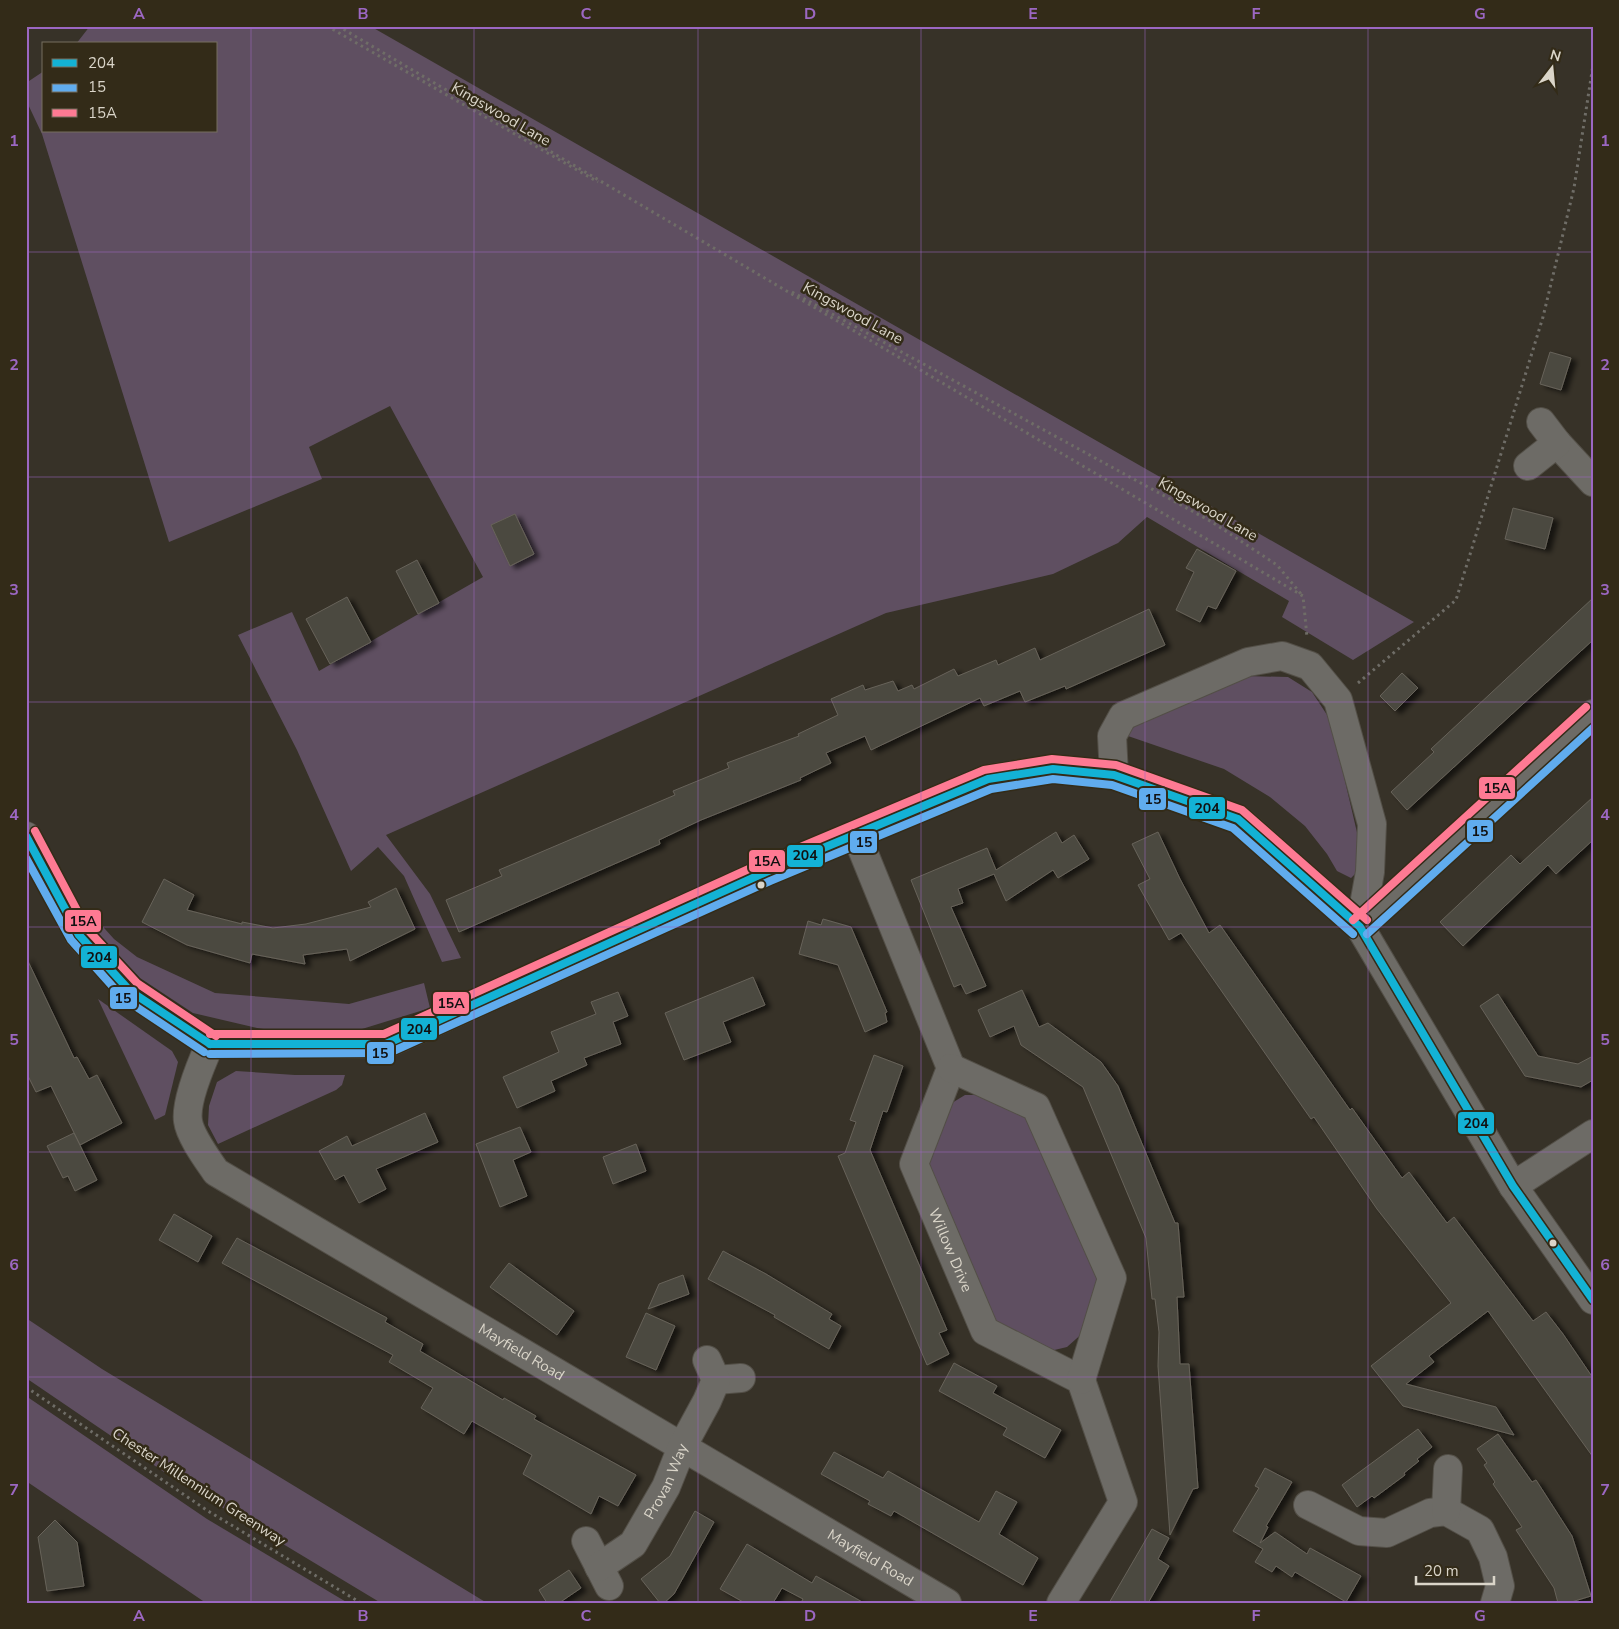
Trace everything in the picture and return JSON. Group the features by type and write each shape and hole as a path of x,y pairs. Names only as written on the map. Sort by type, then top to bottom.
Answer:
{"street":[{"path":"1528,466 1549,432 1593,482"},
{"path":"1114,775 1112,736 1122,716 1248,662 1282,656 1303,663 1338,700 1372,824 1370,872 1360,927"},
{"path":"1360,927 1593,714"},
{"path":"26,836 79,935 130,991 210,1044 386,1044 766,872 988,779 1053,769 1114,775 1238,819 1360,927 1513,1186 1593,1300"},
{"path":"856,834 951,1068 1036,1107 1112,1278 1081,1380 1123,1502 1061,1603"},
{"name":"Mayfield Road","path":"210,1044 194,1083 188,1121 204,1155 216,1172 947,1603"},
{"name":"Willow Drive","path":"951,1068 914,1164 985,1331 1081,1380"},
{"path":"1513,1186 1593,1134"},
{"name":"Provan Way","path":"586,1541 604,1576 633,1544 666,1487 682,1447 721,1372"},
{"path":"1446,1511 1448,1469"},
{"path":"1308,1504 1359,1531 1387,1532 1430,1513 1446,1511 1480,1530 1493,1556 1500,1586 1495,1603"}],"path":[{"name":"Kingswood Lane","path":"327,26 461,105 864,332 1212,522 1277,565 1303,596"},
{"path":"338,26 1303,596"},
{"path":"1338,700 1456,600 1543,317 1574,188 1593,65"},
{"path":"1303,596 1305,621 1303,663"},
{"path":"1303,596 1303,663"},
{"name":"Chester Millennium Greenway","path":"26,1387 208,1511 361,1603"}],"shaded area":[{"path":"90,26 370,26 1414,622 1353,660 1282,617 1289,601 1147,517 1118,543 1053,574 886,613 386,835 430,894 461,958 442,962 404,876 378,847 351,871 297,750 238,635 292,612 319,671 483,577 390,406 309,447 322,479 169,542 42,134 26,100 26,83 42,72 42,132 218,132 218,42 78,42"},
{"path":"1244,676 1288,677 1312,692 1331,721 1359,841 1357,872 1351,878 1337,871 1327,854 1305,826 1270,797 1224,769 1128,736 1133,722"},
{"path":"96,919 114,939 137,957 215,993 349,1004 424,983 430,1008 349,1033 296,1034 257,1028 193,1013 140,978 87,921"},
{"path":"98,999 172,1051 178,1062 165,1115 155,1120"},
{"path":"236,1071 295,1075 345,1075 342,1085 336,1090 218,1144 208,1125 209,1106 217,1082"},
{"path":"965,1095 990,1095 1034,1118 1100,1272 1085,1331 1067,1347 1046,1352 993,1323 929,1163 947,1106"},
{"path":"26,1318 102,1369 487,1603 381,1603 170,1476 26,1378"},
{"path":"26,1396 207,1519 348,1603 206,1603 26,1481"}],"building":[{"path":"1550,352 1571,358 1561,390 1540,384"},
{"path":"1513,508 1553,518 1545,549 1505,539"},
{"path":"515,514 534,554 510,566 491,525"},
{"path":"1197,549 1236,571 1216,609 1208,606 1200,622 1176,610 1194,572 1186,568"},
{"path":"417,560 439,603 418,614 396,571"},
{"path":"347,597 371,642 330,664 306,619"},
{"path":"1593,598 1593,640 1407,810 1391,792 1434,752 1431,749"},
{"path":"1149,609 1165,645 1066,689 1065,686 1025,702 1020,691 984,706 980,698 871,750 865,736 826,753 831,763 800,778 801,780 701,820 659,840 660,844 459,932 446,900 502,876 499,870 675,795 673,791 729,768 727,763 799,736 798,734 838,715 831,699 863,685 865,690 893,681 898,691 912,685 914,689 954,669 958,676 996,660 998,665 1035,648 1040,660"},
{"path":"1402,673 1418,688 1395,711 1380,696"},
{"path":"1593,797 1593,840 1556,874 1548,865 1463,946 1440,922 1511,855 1520,864"},
{"path":"1056,832 1062,843 1074,835 1089,859 1058,878 1053,870 1006,901 994,874 958,889 963,903 951,907 986,986 966,994 961,984 954,987 911,880 987,848 996,870"},
{"path":"1158,832 1180,879 1209,933 1220,925 1350,1110 1352,1108 1402,1178 1409,1172 1447,1223 1454,1217 1533,1321 1546,1312 1563,1334 1593,1378 1593,1457 1488,1311 1429,1356 1434,1362 1406,1384 1496,1407 1514,1435 1403,1406 1371,1366 1451,1303 1377,1209 1314,1117 1311,1119 1181,933 1169,940 1138,885 1150,879 1132,844"},
{"path":"164,879 194,895 187,910 242,924 242,922 273,928 306,924 371,907 368,902 396,888 415,929 350,961 347,949 303,955 305,964 252,954 250,963 187,945 142,922"},
{"path":"823,919 851,927 887,1012 885,1013 887,1022 865,1032 838,965 799,954 808,921 821,925"},
{"path":"26,957 74,1058 77,1057 89,1079 97,1075 122,1123 80,1145 51,1086 36,1092 26,1072"},
{"path":"753,977 765,1005 723,1022 731,1042 684,1060 665,1013"},
{"path":"1022,990 1039,1027 1048,1023 1101,1062 1118,1086 1175,1223 1178,1223 1184,1297 1177,1297 1180,1364 1189,1364 1198,1488 1193,1489 1170,1535 1158,1366 1159,1332 1155,1299 1152,1299 1146,1238 1083,1087 1021,1045 1014,1026 990,1037 978,1010"},
{"path":"618,992 628,1016 613,1022 621,1044 584,1058 587,1065 551,1081 555,1091 517,1108 503,1077 559,1052 551,1032 596,1014 591,1002"},
{"path":"1498,994 1538,1056 1578,1064 1593,1056 1593,1080 1581,1087 1525,1076 1480,1006"},
{"path":"874,1055 903,1066 887,1112 883,1111 870,1150 947,1330 939,1333 949,1354 927,1365 838,1156 845,1153 856,1122 850,1120"},
{"path":"425,1113 438,1142 376,1169 386,1189 359,1203 344,1175 335,1180 319,1151 347,1136 352,1146"},
{"path":"520,1127 531,1152 513,1160 527,1196 500,1207 476,1144"},
{"path":"74,1133 97,1180 75,1191 68,1176 63,1178 47,1146"},
{"path":"636,1144 646,1171 613,1184 603,1157"},
{"path":"174,1214 212,1236 198,1262 159,1240"},
{"path":"237,1238 387,1318 385,1322 423,1344 420,1351 503,1400 504,1398 536,1416 534,1419 636,1475 618,1506 599,1496 591,1514 523,1474 532,1455 472,1421 464,1434 421,1408 433,1388 389,1362 393,1355 222,1263"},
{"path":"723,1251 766,1274 832,1314 829,1319 841,1326 829,1349 774,1317 775,1315 708,1279"},
{"path":"509,1263 574,1311 557,1335 490,1287"},
{"path":"683,1275 689,1294 648,1309 659,1284"},
{"path":"646,1313 675,1326 656,1370 626,1357"},
{"path":"954,1363 997,1386 993,1393 1061,1430 1045,1458 1003,1435 1007,1428 939,1391"},
{"path":"1418,1429 1432,1447 1417,1459 1419,1461 1404,1473 1405,1475 1374,1498 1372,1496 1357,1507 1342,1485"},
{"path":"1498,1434 1532,1482 1536,1480 1572,1536 1591,1596 1568,1603 1558,1603 1554,1588 1516,1530 1522,1527 1493,1484 1495,1482 1484,1465 1487,1463 1477,1449"},
{"path":"834,1452 883,1478 888,1471 979,1522 996,1491 1017,1502 999,1534 1038,1558 1023,1585 894,1511 891,1516 868,1504 870,1501 821,1474"},
{"path":"1265,1468 1292,1482 1266,1526 1268,1527 1260,1543 1275,1532 1307,1554 1310,1548 1361,1576 1346,1602 1295,1572 1292,1577 1276,1566 1272,1572 1255,1562 1263,1549 1233,1531 1259,1488 1255,1486"},
{"path":"695,1511 714,1522 674,1594 664,1603 660,1603 641,1579 670,1556"},
{"path":"55,1520 77,1542 84,1586 47,1591 38,1537"},
{"path":"1152,1529 1169,1538 1158,1559 1169,1566 1148,1603 1109,1603"},
{"path":"747,1544 812,1583 816,1576 864,1603 801,1603 803,1599 782,1588 773,1603 745,1603 720,1589"},
{"path":"569,1570 581,1588 559,1603 547,1603 539,1590"}],"transit line":[{"name":"15A","path":"1353,920 1586,707"},
{"name":"15","path":"1367,934 1593,728"},
{"name":"15A","path":"210,1034 384,1034 762,863 984,770 1052,759 1116,765 1242,810 1367,920"},
{"name":"204","path":"210,1044 386,1044 766,872 988,779 1053,769 1114,775 1238,819 1360,927 1513,1186 1593,1300"},
{"name":"15","path":"210,1054 389,1053 770,881 991,789 1053,779 1112,785 1233,828 1353,934"},
{"name":"15A","path":"35,831 87,929 137,983 216,1036"},
{"name":"204","path":"26,836 79,935 130,991 210,1044"},
{"name":"15","path":"26,858 71,940 123,998 204,1052"}]}
